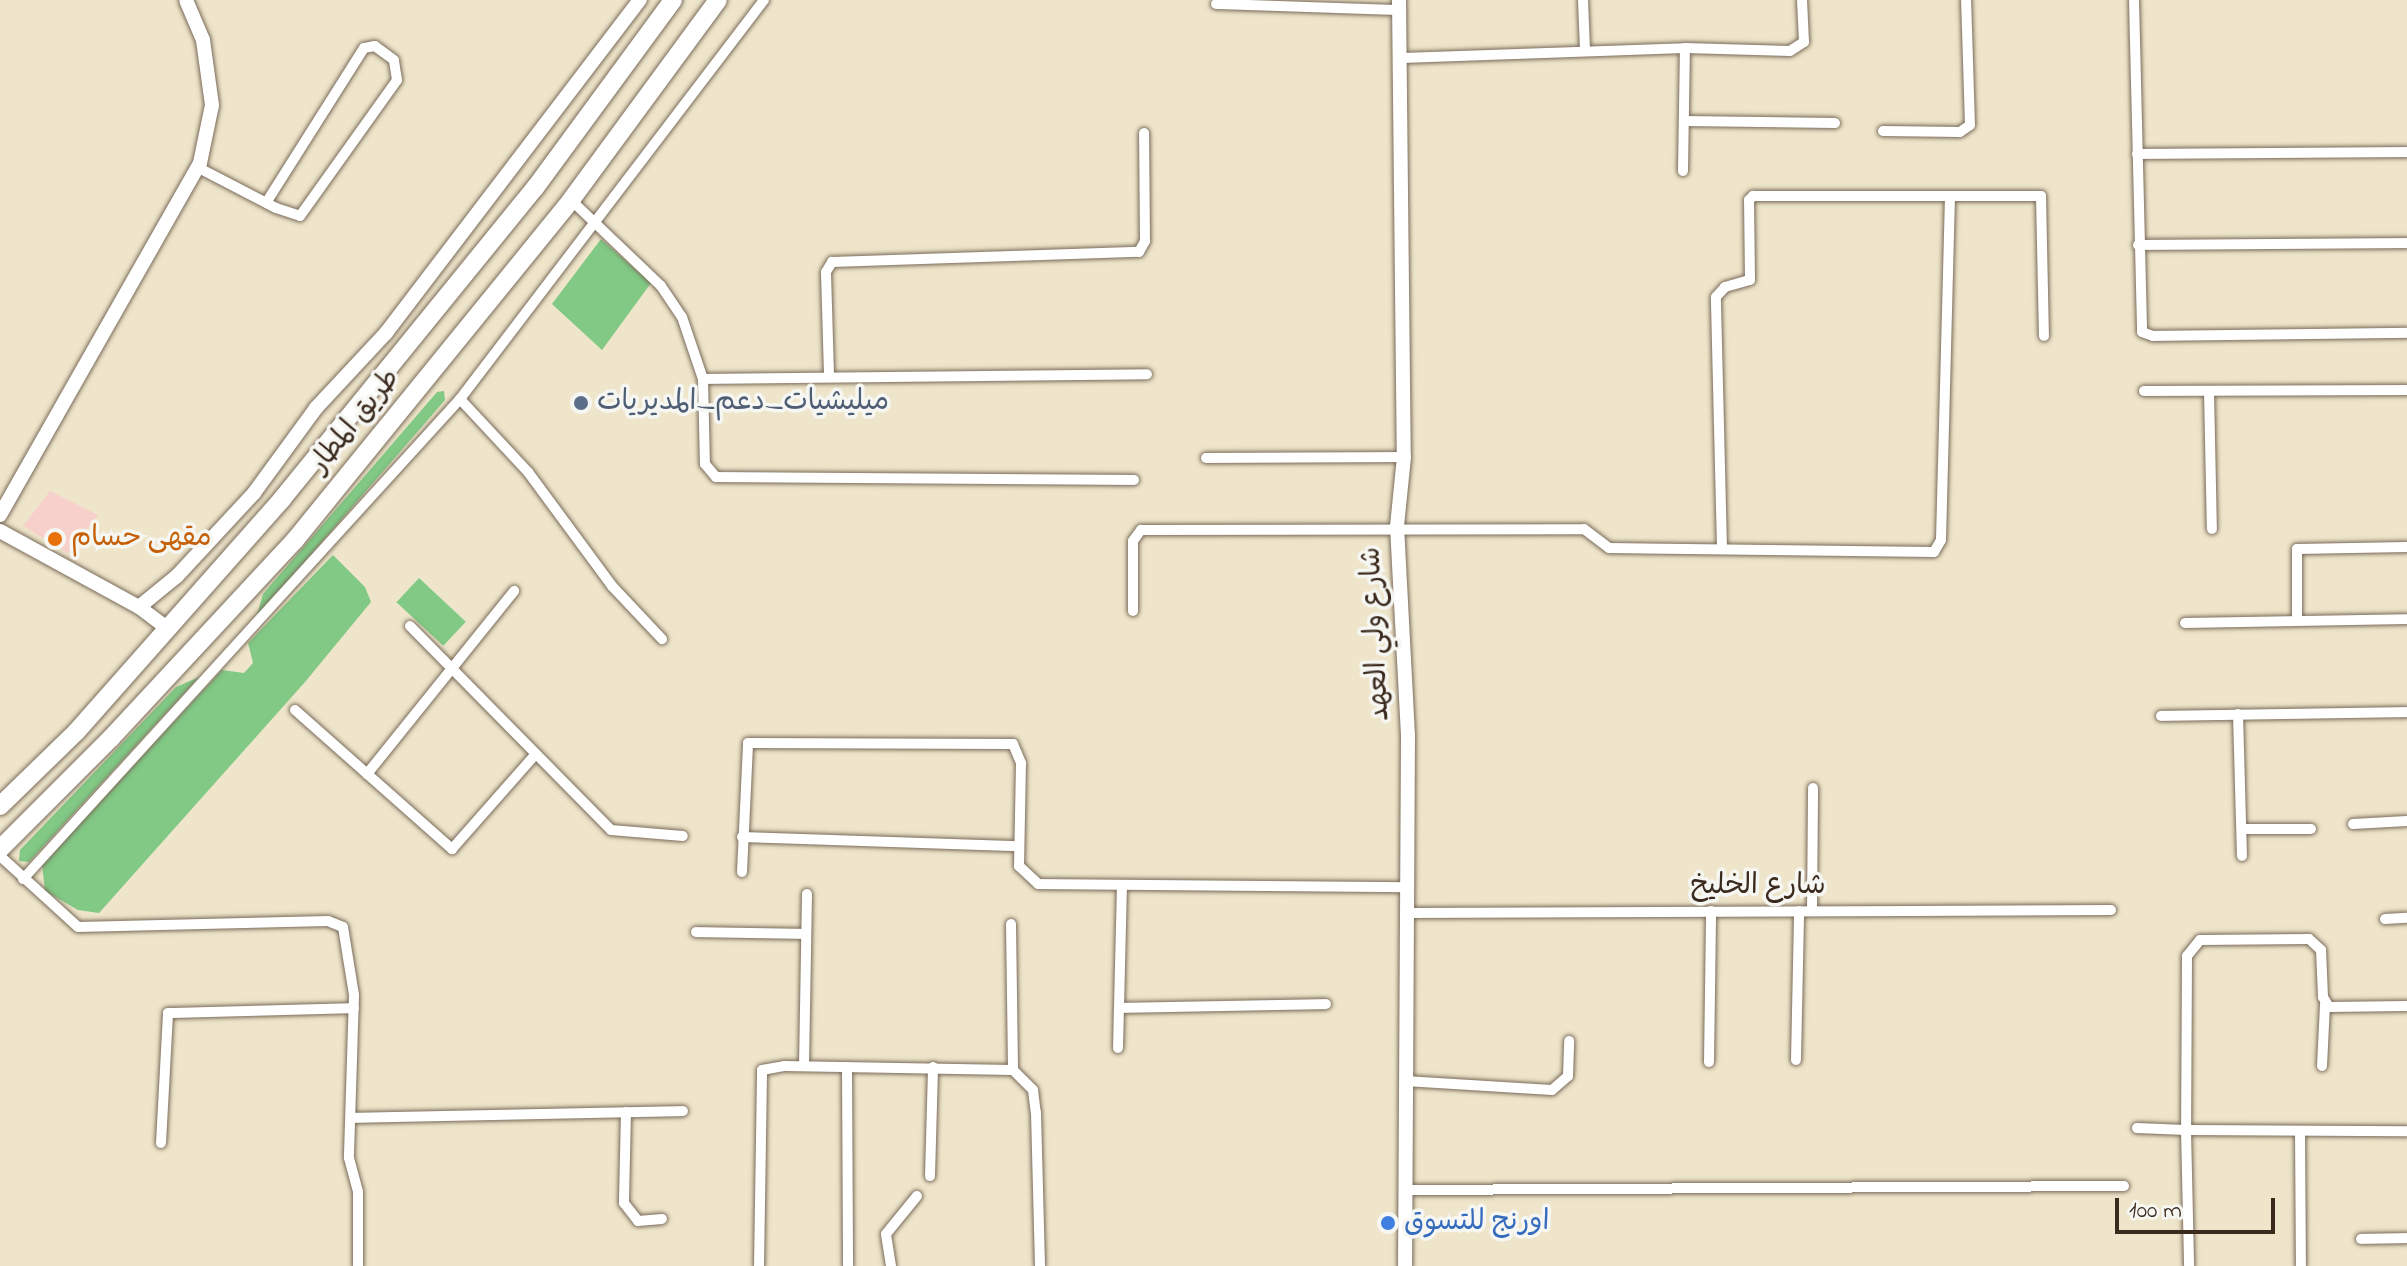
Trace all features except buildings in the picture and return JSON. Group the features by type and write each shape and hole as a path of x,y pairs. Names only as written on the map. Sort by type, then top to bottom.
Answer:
{"highway":[{"name":"طريق المطار","path":"0,806 168,629 535,188 673,0"},
{"name":"طريق المطار","path":"0,849 111,738 295,540 571,200 718,0"}],"street":[{"path":"0,515 197,167 212,105 203,40 186,0"},
{"path":"139,607 177,576 254,493 316,408 386,333 640,0"},
{"path":"23,879 460,399 764,0"},
{"path":"1583,0 1585,50"},
{"path":"1402,58 1585,50 1798,48 1804,42 1802,0"},
{"path":"1883,131 1960,132 1970,125 1966,0"},
{"path":"2134,0 2138,325 2145,334 2407,333"},
{"path":"1216,4 1399,5"},
{"name":"شارع ولي العهد","path":"1399,5 1402,58 1404,457 1397,526 1408,735 1405,1266"},
{"path":"197,167 266,203 292,215 306,210 397,80 394,60 375,46 364,48 266,203"},
{"path":"1683,171 1685,48"},
{"path":"1685,121 1835,123"},
{"path":"829,374 826,272 832,262 1139,252 1145,241 1144,133"},
{"path":"2137,154 2407,152"},
{"path":"1722,549 1716,297 1725,287 1750,280 1749,200 1753,196 2041,196 2044,336"},
{"path":"1133,611 1133,541 1141,530 1397,526 1584,529 1609,548 1939,548 1950,197"},
{"path":"571,200 674,302 703,379 705,464 716,477 1134,480"},
{"path":"2138,245 2407,243"},
{"path":"703,379 829,374 1147,374"},
{"path":"2144,391 2407,390"},
{"path":"2209,391 2212,529"},
{"path":"460,399 528,472 612,586 662,639"},
{"path":"1206,458 1404,457"},
{"path":"0,531 139,607 168,629"},
{"path":"2297,621 2297,549 2407,547"},
{"path":"367,774 514,591"},
{"path":"2185,623 2407,619"},
{"path":"410,626 614,832 683,836"},
{"path":"295,710 452,849 535,755"},
{"path":"2161,716 2407,712"},
{"path":"2238,714 2242,856"},
{"path":"742,872 745,749 755,741 1013,744 1021,763 1019,866 1038,884 1122,888 1406,887"},
{"path":"1812,911 1813,788"},
{"path":"2353,824 2407,821"},
{"path":"2242,829 2311,829"},
{"path":"742,837 1019,846"},
{"path":"0,856 78,927 338,923 347,933 354,1008 351,1118 358,1266"},
{"path":"1118,1048 1122,888"},
{"path":"804,1066 807,894"},
{"name":"شارع الخليخ","path":"1406,913 2111,910"},
{"path":"1709,1062 1711,911"},
{"path":"1796,1060 1799,911"},
{"path":"2385,919 2407,918"},
{"path":"1011,924 1013,1070"},
{"path":"696,932 806,934"},
{"path":"2189,1266 2187,956 2194,943 2309,939 2321,950 2325,1004 2322,1066"},
{"path":"1121,1008 1326,1004"},
{"path":"2325,1004 2407,1006"},
{"path":"161,1143 168,1013 354,1008"},
{"path":"1405,1081 1552,1090 1568,1076 1569,1041"},
{"path":"759,1266 762,1070 804,1066 1013,1070 1033,1090 1040,1266"},
{"path":"847,1067 848,1266"},
{"path":"930,1176 933,1067"},
{"path":"351,1118 683,1111"},
{"path":"626,1112 624,1203 638,1221 662,1219"},
{"path":"2137,1128 2407,1131"},
{"path":"2300,1131 2301,1266"},
{"path":"1405,1190 2124,1186"},
{"path":"891,1266 886,1234 917,1196"},
{"path":"2361,1239 2407,1238"}],"shaded area":[{"path":"50,491 98,515 68,553 23,526"}],"green space":[{"path":"601,239 651,283 602,350 552,304"},
{"path":"444,391 445,400 256,618 263,594 437,392"},
{"path":"333,555 365,587 371,602 305,682 99,913 78,910 45,891 42,864 222,670 244,673 253,663 248,643"},
{"path":"419,578 466,622 443,646 396,602"},
{"path":"199,677 29,862 19,861 20,850 176,687"}],"place":[{"name":"ميليشيات_دعم_المديريات","path":"581,403"},
{"name":"مقهى حسام","path":"55,539"},
{"name":"اورنج للتسوق","path":"1388,1223"}]}
